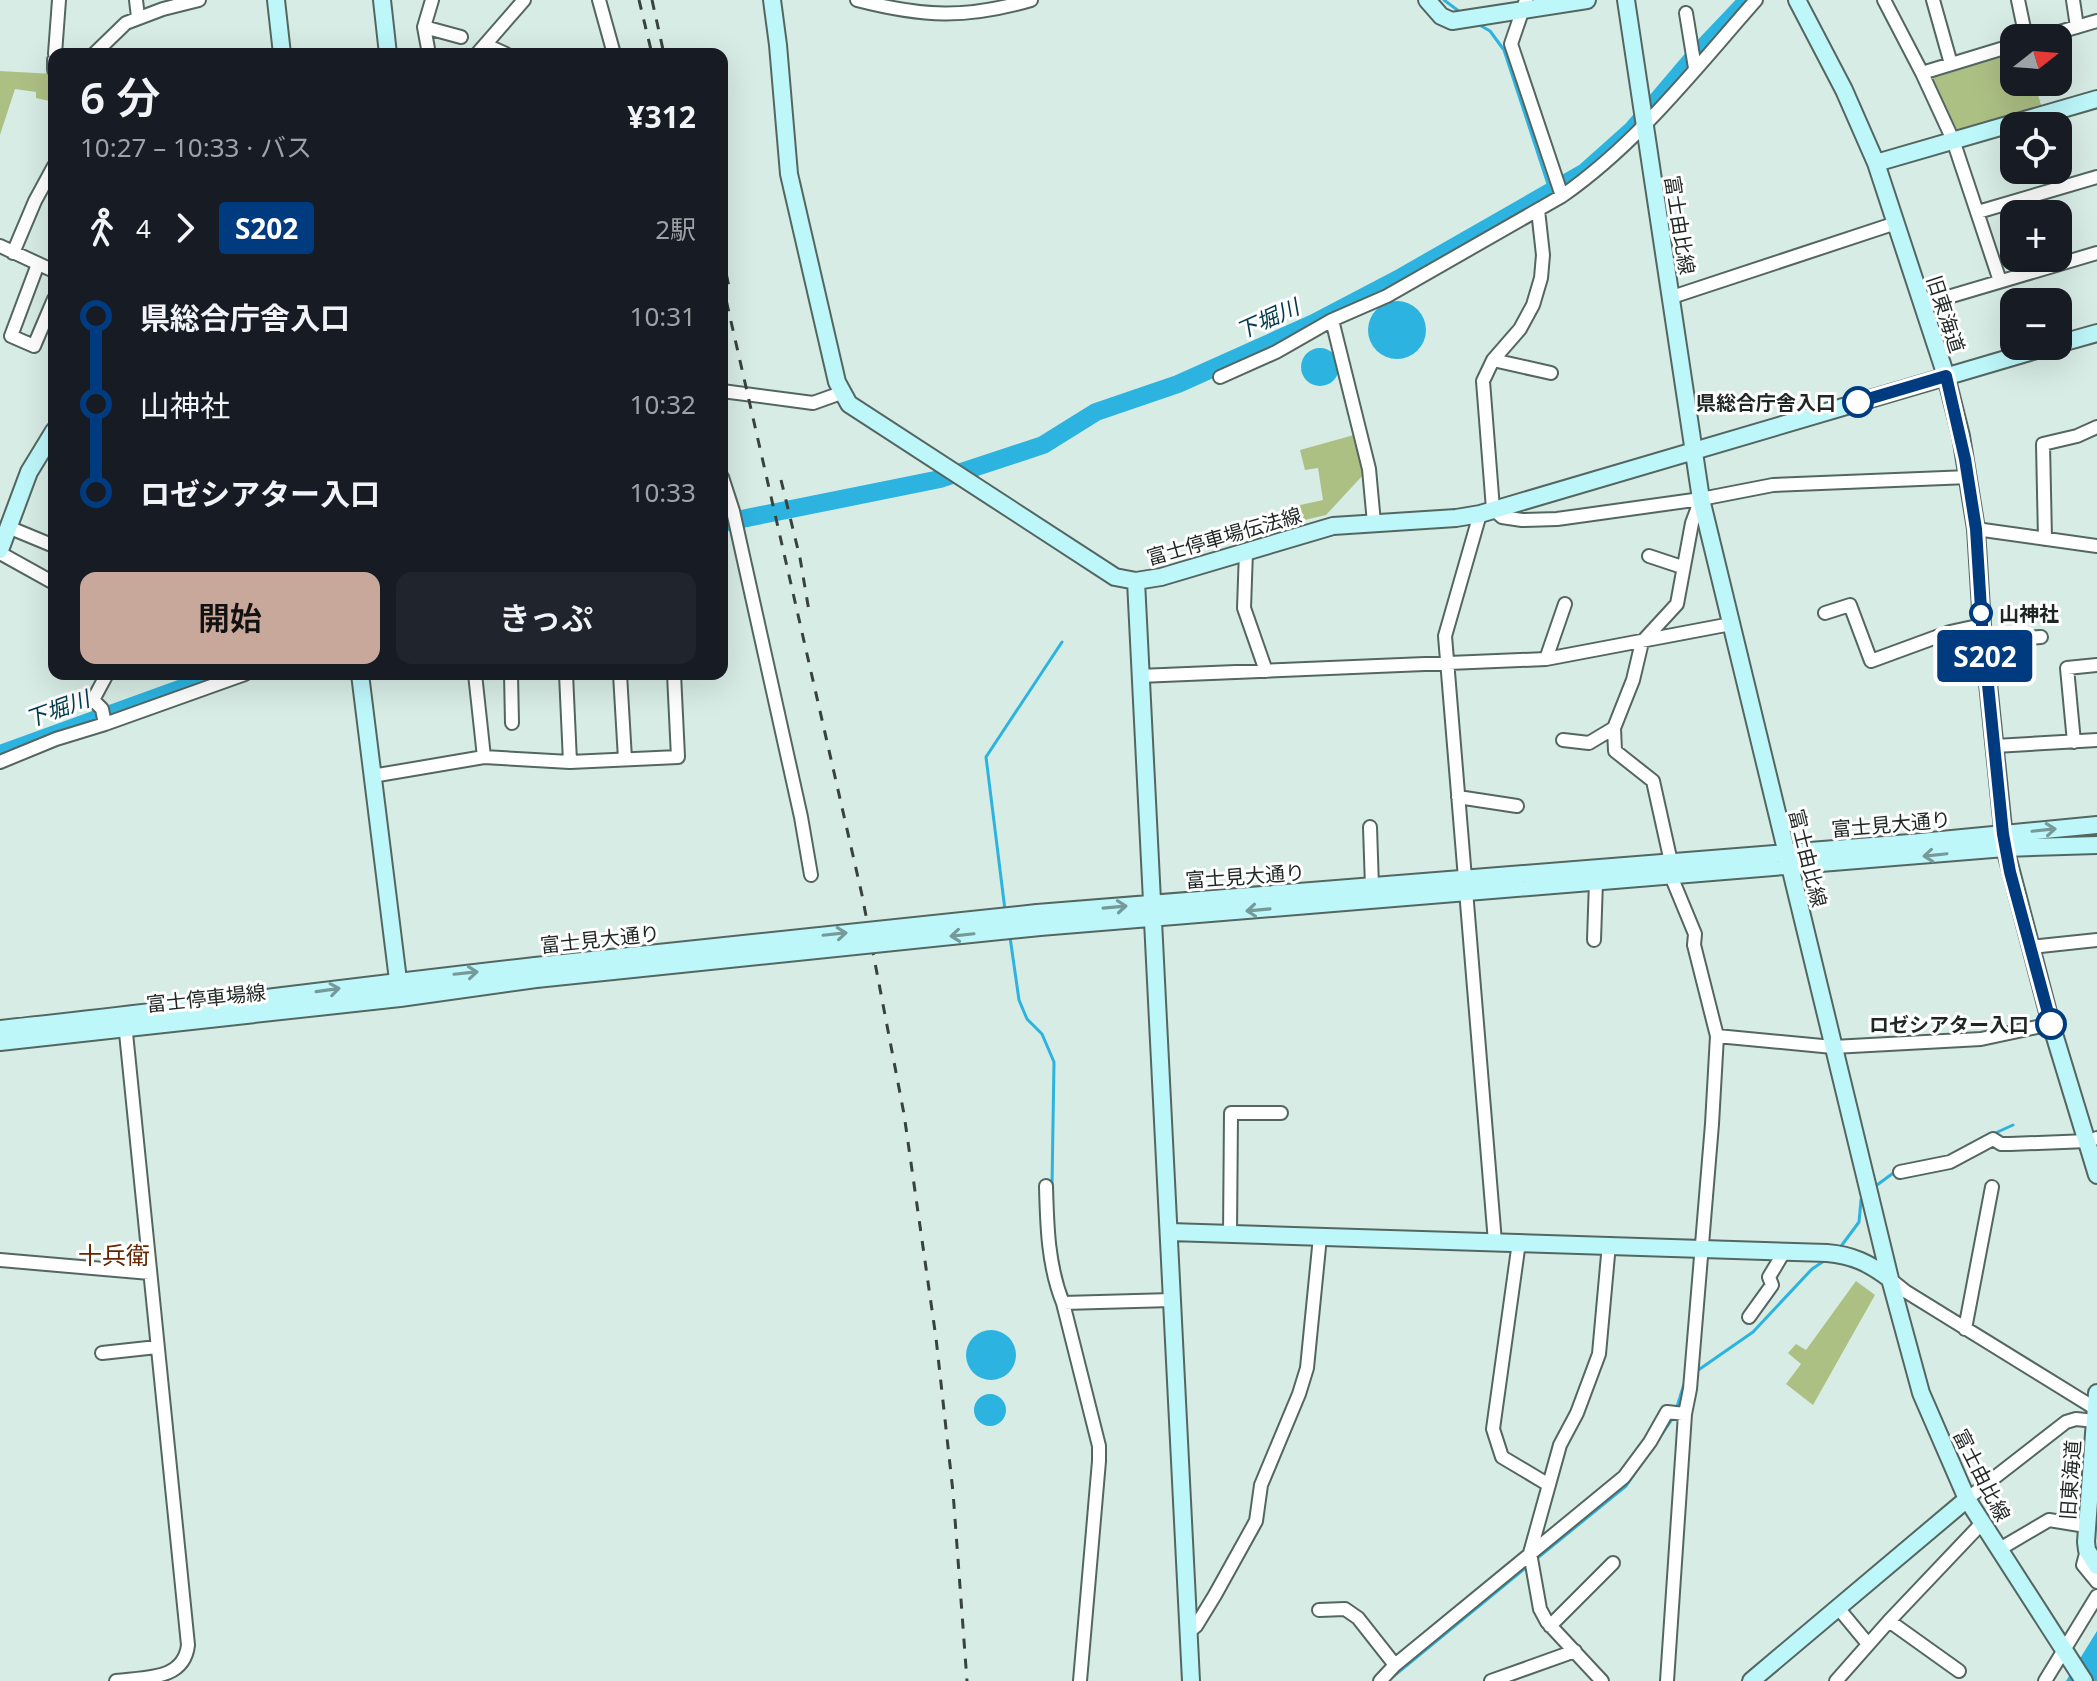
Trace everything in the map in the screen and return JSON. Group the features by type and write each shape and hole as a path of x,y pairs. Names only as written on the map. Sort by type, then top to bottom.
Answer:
{"street":[{"path":"55,48 59,0"},
{"path":"136,0 138,17"},
{"path":"100,48 126,23 138,17 199,0"},
{"path":"276,0 281,48"},
{"path":"382,0 387,48"},
{"path":"428,48 424,27 432,0"},
{"path":"483,48 524,0"},
{"path":"599,0 612,48"},
{"path":"728,392 813,403 841,393 789,174 772,0"},
{"path":"857,0 882,7 943,15 974,14 1031,0"},
{"path":"1427,0 1441,16 1452,21 1525,5 1587,0"},
{"name":"富士由比線","path":"1626,0 1701,499 1890,1279 1921,1393 1967,1499 2084,1681"},
{"path":"1220,377 1276,352 1332,320 1387,296 1588,178 1645,127 1756,0"},
{"name":"旧東海道","path":"1797,0 1844,90 1876,163 1946,376 1969,477 1976,529 2004,841 2051,1024 2093,1140 2097,1175"},
{"path":"1884,0 1953,140 2000,281"},
{"path":"1933,0 1951,64"},
{"path":"2018,0 2023,24"},
{"path":"2073,0 2077,27"},
{"path":"1525,5 1511,44 1562,196"},
{"path":"1686,13 1695,68"},
{"path":"2072,28 2097,21"},
{"path":"424,27 461,37"},
{"path":"1922,73 2000,49"},
{"path":"1876,163 2097,99"},
{"path":"13,253 48,177"},
{"path":"1978,212 2097,177"},
{"path":"1495,1242 1445,636 1487,511 1483,381 1493,360 1520,329 1533,305 1541,278 1543,255 1538,210"},
{"path":"1672,297 1896,223"},
{"path":"0,246 48,268"},
{"path":"1921,305 2097,253"},
{"path":"38,264 11,336 34,346 48,313"},
{"path":"1332,320 1369,469 1374,523"},
{"path":"2072,340 2097,333"},
{"path":"1493,360 1551,373"},
{"name":"富士停車場伝法線","path":"841,393 849,404 1115,577 1136,581 1161,577 1333,526 1456,518 1487,511 2001,360"},
{"path":"2045,539 2043,444 2077,436 2097,427"},
{"path":"48,452 29,472 0,552 48,580"},
{"path":"1487,511 1522,520 1557,519 1701,499 1773,485 1969,477"},
{"path":"728,496 733,511 731,530 801,817 811,875"},
{"path":"1667,1681 1685,1414 1690,1389 1717,1036 1694,945 1695,934 1671,869 1653,781 1615,751 1614,728 1633,680 1642,642 1677,604 1692,523 1701,499"},
{"path":"8,527 48,544"},
{"path":"1976,529 2097,546"},
{"path":"1246,551 1244,608 1266,671"},
{"path":"1649,556 1682,567"},
{"path":"1136,581 1191,1681"},
{"path":"1546,659 1565,604"},
{"path":"1825,613 1850,605 1871,661 1950,632 2041,637"},
{"path":"1139,676 1546,659 1731,624"},
{"path":"2074,742 2067,668 2097,665"},
{"path":"104,680 93,700 102,709 105,724"},
{"path":"0,762 56,739 228,680"},
{"path":"361,680 399,989"},
{"path":"476,680 484,757"},
{"path":"511,680 512,723"},
{"path":"566,680 570,762"},
{"path":"620,680 625,759"},
{"path":"372,776 484,757 570,762 678,757 674,680"},
{"path":"1563,740 1589,743 1614,728"},
{"path":"1995,746 2097,740"},
{"path":"1458,797 1517,806"},
{"name":"富士見大通り","path":"399,989 1038,920 2004,841 2097,825"},
{"path":"1370,827 1372,887"},
{"name":"富士見大通り","path":"2004,841 2097,845"},
{"name":"富士見大通り","path":"1151,911 1372,887 1596,881 1671,869"},
{"path":"1594,940 1596,881"},
{"path":"2031,947 2097,940"},
{"name":"富士停車場線","path":"0,1042 125,1022 399,989"},
{"path":"116,1681 173,1671 187,1658 188,1645 125,1022"},
{"name":"富士停車場線","path":"0,1029 125,1022"},
{"path":"1717,1036 1833,1047 1981,1039 2051,1024"},
{"path":"1230,1234 1231,1113 1281,1113"},
{"path":"1900,1172 1950,1162 1993,1139 2001,1144 2093,1140"},
{"path":"1046,1186 1047,1237 1056,1286 1099,1446 1098,1493 1080,1681"},
{"path":"1965,1329 1992,1187"},
{"path":"1170,1232 1701,1247 1852,1256 2096,1408"},
{"path":"1189,1632 1215,1595 1256,1521 1261,1485 1303,1381 1307,1368 1320,1237"},
{"path":"1519,1242 1493,1429 1502,1457 1549,1485"},
{"path":"1602,1681 1550,1626 1540,1609 1530,1553 1560,1445 1577,1413 1599,1354 1609,1244"},
{"path":"1749,1317 1772,1285 1769,1277 1784,1252"},
{"path":"0,1260 150,1273"},
{"path":"1063,1303 1172,1300"},
{"path":"102,1353 157,1347"},
{"path":"1751,1681 1967,1499 2066,1422 2096,1408"},
{"name":"旧東海道","path":"2096,1408 2095,1456 2086,1526 2087,1550 2097,1566"},
{"path":"1380,1681 1395,1665 1624,1477 1667,1412 1685,1414"},
{"path":"1998,1550 2049,1520 2086,1526"},
{"path":"1836,1681 1982,1523"},
{"path":"2087,1550 2083,1565 2097,1582"},
{"path":"1550,1626 1613,1563"},
{"path":"2045,1681 2066,1653 2097,1596"},
{"path":"1319,1610 1345,1609 1358,1618 1395,1665"},
{"path":"1839,1609 1868,1644"},
{"path":"1889,1621 1959,1671"},
{"path":"1491,1681 1575,1651"}],"green space":[{"path":"2000,54 2000,96 2038,96 2042,108 2028,112 2000,112 2000,120 1954,131 1929,82 1930,76"},
{"path":"0,71 48,74 48,101 36,98 36,92 15,89 0,135"},
{"path":"1354,435 1364,474 1326,515 1296,522 1291,507 1323,500 1318,468 1305,470 1300,450"},
{"path":"1856,1281 1875,1295 1813,1405 1786,1384 1801,1364 1788,1353 1796,1344 1806,1350"}],"water":[{"path":"1397,301 1408,303 1417,310 1424,319 1424,341 1417,350 1408,357 1397,359 1386,357 1377,350 1370,341 1368,330 1370,319 1377,310 1386,303"},
{"path":"1320,348 1334,353 1339,367 1334,381 1320,386 1306,381 1301,367 1306,353"},
{"path":"991,1330 1009,1337 1016,1355 1009,1373 991,1380 973,1373 966,1355 973,1337"},
{"path":"990,1394 1001,1399 1006,1410 1001,1421 990,1426 979,1421 974,1410 979,1399"},
{"path":"2097,1631 2097,1681 2066,1681"}],"waterway":[{"path":"1444,0 1460,12"},
{"name":"下堀川","path":"728,522 940,479 1043,445 1096,412 1178,384 1314,323 1398,279 1585,172 1632,130 1693,58 1748,0"},
{"path":"1476,23 1490,31 1504,50 1551,193"},
{"path":"1005,910 986,757 1062,642"},
{"name":"下堀川","path":"0,754 204,680"},
{"path":"1010,937 1019,1000 1027,1019 1042,1034 1054,1062 1052,1186"},
{"path":"1991,1135 2013,1125"},
{"path":"1877,1185 1896,1171"},
{"path":"1839,1249 1859,1222 1861,1200"},
{"path":"1055,1246 1061,1277"},
{"path":"1694,1373 1753,1332 1812,1269 1824,1261"},
{"path":"1677,1407 1684,1384"},
{"path":"1535,1560 1626,1486 1673,1418"},
{"path":"1389,1680 1529,1565"}],"railway":[{"path":"639,0 651,48"},
{"path":"652,0 663,48"},
{"path":"728,282 730,291"},
{"path":"728,308 862,895 904,1114 936,1338 953,1492 967,1681"},
{"path":"781,480 800,558 810,617"}],"bus line":[{"name":"S202","path":"1858,402 1946,376 1961,436 1976,529 1982,625 2003,834 2010,872 2051,1024"}],"place":[{"name":"県総合庁舎入口","path":"1858,402"},
{"name":"山神社","path":"1981,613"},
{"name":"ロゼシアター入口","path":"2051,1024"}],"district":[{"name":"十兵衛","path":"114,1254"}]}
